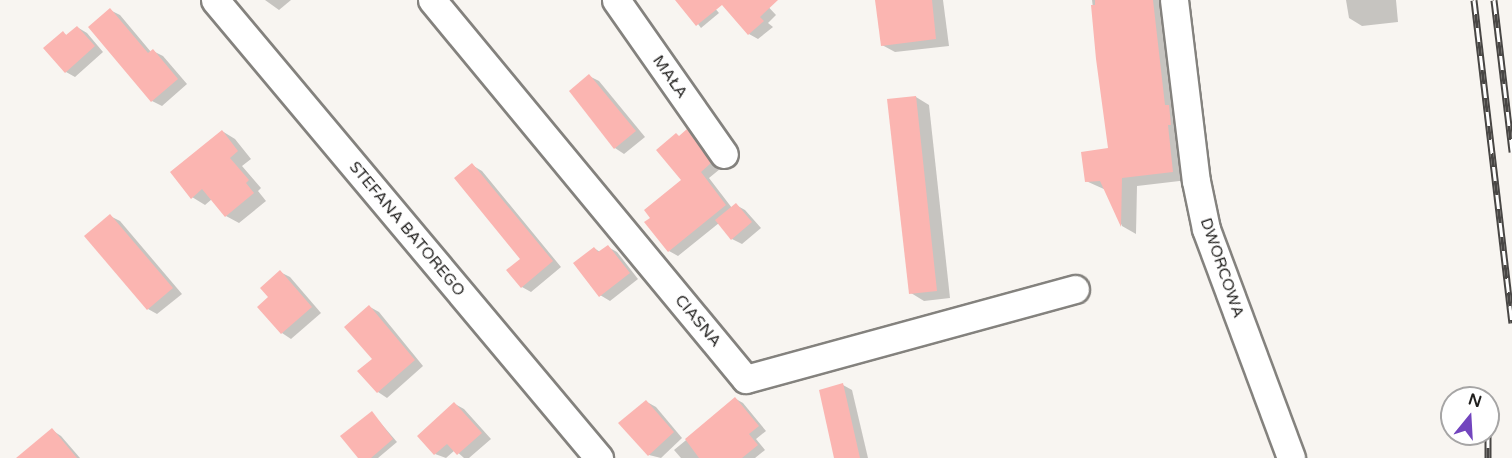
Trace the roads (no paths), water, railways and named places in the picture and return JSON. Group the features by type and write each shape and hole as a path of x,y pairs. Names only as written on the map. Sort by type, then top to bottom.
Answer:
{"street":[{"name":"STEFANA BATOREGO","path":"215,0 599,458"},
{"name":"CIASNA","path":"432,0 746,379 1075,289"},
{"name":"MAŁA","path":"616,0 724,154"},
{"name":"DWORCOWA","path":"1174,0 1196,181 1206,229 1291,458"}],"railway":[{"path":"1474,0 1512,323"},
{"path":"1494,0 1512,152"},
{"path":"1488,446 1488,458"}]}
